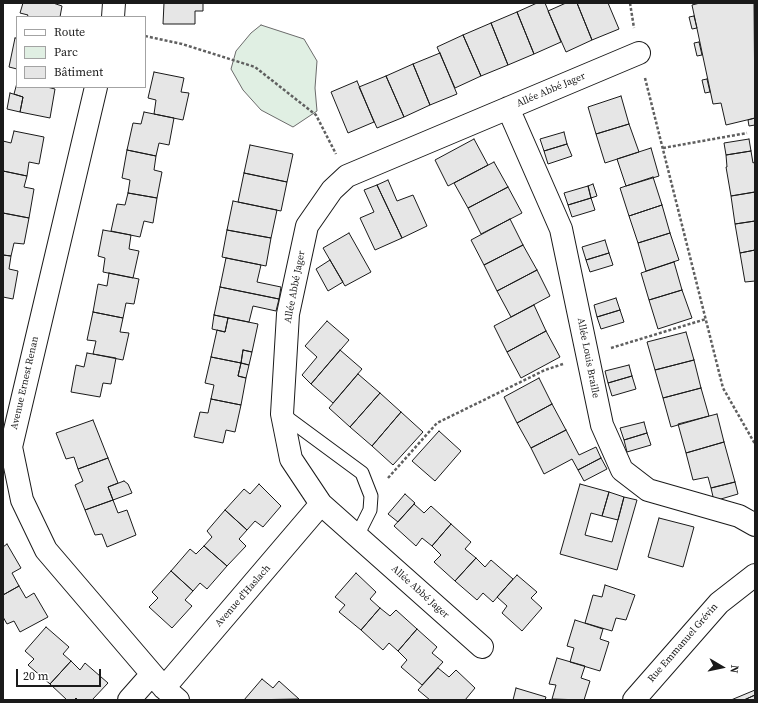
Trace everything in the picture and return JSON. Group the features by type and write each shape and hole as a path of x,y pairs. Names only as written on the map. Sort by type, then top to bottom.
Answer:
{"street":[{"path":"112,16 114,3"},
{"name":"Allée Abbé Jager","path":"482,647 322,504 291,459 282,414 288,314 307,226 332,190 346,176 639,53"},
{"name":"Avenue Ernest Renan","path":"96,88 11,447 22,500 46,550 165,687"},
{"name":"Allée Louis Braille","path":"508,108 562,229 602,425 622,470 648,490 739,516 755,525"},
{"name":"Avenue d'Haslach","path":"129,700 165,687 322,504"},
{"name":"Rue Emmanuel Grévin","path":"634,700 719,602 755,575"}],"lane":[{"path":"282,414 362,473 371,496 370,510 357,536"}],"path":[{"path":"146,36 182,44 255,67 316,115 346,176"},
{"path":"639,53 723,388 755,444"},
{"path":"663,148 747,132"},
{"path":"371,496 437,423 545,370 587,355 706,319"}],"green space":[{"path":"261,25 304,39 317,61 315,88 317,111 293,127 261,110 243,90 231,69 236,51 251,33"}],"building":[{"path":"23,3 53,3 62,6 60,16 28,16 20,13"},
{"path":"164,3 203,3 203,11 195,11 195,24 163,24"},
{"path":"537,3 545,3 561,42 534,54 517,12"},
{"path":"566,3 577,3 592,40 566,52 548,11"},
{"path":"577,3 608,3 619,29 592,40"},
{"path":"700,3 754,3 755,118 726,125 721,103 713,104 692,5"},
{"path":"517,12 534,54 508,65 491,23"},
{"path":"694,16 697,28 692,29 689,17"},
{"path":"491,23 508,65 481,76 463,35"},
{"path":"463,35 481,76 455,88 437,47"},
{"path":"15,38 16,38 16,69 9,67"},
{"path":"699,42 702,55 697,56 694,43"},
{"path":"440,53 457,94 430,105 413,64"},
{"path":"413,64 430,105 404,117 386,76"},
{"path":"154,72 184,78 181,92 189,93 183,120 154,114 156,100 148,98"},
{"path":"386,76 404,117 377,128 359,87"},
{"path":"707,79 710,92 705,93 702,80"},
{"path":"357,81 374,122 348,133 331,92"},
{"path":"16,87 16,88 55,89 50,118 20,112 23,97 14,94"},
{"path":"10,93 23,97 20,112 7,109"},
{"path":"621,96 629,124 596,134 588,107"},
{"path":"144,112 174,118 169,145 159,143 156,156 127,150 133,123 141,124"},
{"path":"755,118 755,125 749,126 748,120"},
{"path":"629,124 639,152 605,163 596,134"},
{"path":"14,131 44,137 39,164 29,162 27,176 3,171 3,141 11,143"},
{"path":"564,132 567,144 544,151 540,139"},
{"path":"474,139 488,165 448,186 435,160"},
{"path":"749,139 751,151 726,155 724,143"},
{"path":"567,144 572,156 548,164 544,151"},
{"path":"250,145 293,154 287,182 244,173"},
{"path":"651,148 659,176 626,186 617,159"},
{"path":"127,150 156,156 154,170 162,172 157,198 128,193 130,180 122,178"},
{"path":"751,151 753,163 755,162 755,192 731,196 726,167 726,155"},
{"path":"494,162 508,187 468,208 454,183"},
{"path":"3,171 27,176 24,187 34,189 29,218 3,213"},
{"path":"244,173 287,182 281,211 238,202"},
{"path":"653,177 662,205 629,216 620,188"},
{"path":"388,180 397,201 413,195 427,226 402,238 377,185"},
{"path":"593,184 597,196 591,198 588,186"},
{"path":"377,185 402,238 375,250 360,218 374,212 364,190"},
{"path":"588,186 591,198 568,205 564,193"},
{"path":"508,187 522,213 481,234 468,208"},
{"path":"755,192 755,221 735,224 731,196"},
{"path":"128,193 157,198 153,223 144,221 140,237 111,231 117,204 125,205"},
{"path":"591,198 595,210 572,217 568,205"},
{"path":"233,201 277,210 271,238 227,230"},
{"path":"662,205 670,233 638,243 629,216"},
{"path":"3,213 29,218 24,244 14,243 11,256 3,255"},
{"path":"510,219 523,245 484,265 471,240"},
{"path":"755,221 755,250 740,253 735,224"},
{"path":"103,230 131,235 129,249 139,251 133,278 103,272 105,258 98,256"},
{"path":"227,230 271,238 266,266 222,257"},
{"path":"349,233 371,272 345,286 323,248"},
{"path":"670,233 679,260 646,271 638,243"},
{"path":"605,240 609,253 586,260 582,247"},
{"path":"523,245 537,270 497,291 484,265"},
{"path":"755,250 755,281 745,282 740,253"},
{"path":"609,253 613,265 590,272 586,260"},
{"path":"3,255 11,256 9,269 18,271 13,299 3,297"},
{"path":"226,258 261,265 257,282 281,287 279,299 220,287"},
{"path":"330,260 343,282 328,291 316,269"},
{"path":"674,262 682,290 649,300 641,273"},
{"path":"537,270 550,296 511,317 497,291"},
{"path":"109,273 139,279 134,304 126,303 123,318 93,312 98,284 107,286"},
{"path":"220,287 279,299 276,311 253,306 249,322 214,315"},
{"path":"682,290 692,318 658,329 649,300"},
{"path":"616,298 620,310 597,317 594,305"},
{"path":"534,305 546,331 507,352 494,326"},
{"path":"620,310 624,322 601,329 597,317"},
{"path":"93,312 123,318 120,332 129,333 123,360 93,354 96,341 87,340"},
{"path":"214,315 228,318 225,332 212,329"},
{"path":"228,318 258,324 252,352 243,350 241,363 211,357 217,330 225,332"},
{"path":"327,321 349,340 311,384 302,375 317,357 305,346"},
{"path":"546,331 560,357 521,378 507,352"},
{"path":"686,332 694,360 655,370 647,342"},
{"path":"243,350 252,352 249,365 241,363"},
{"path":"340,350 362,369 333,403 311,384"},
{"path":"87,353 116,358 111,384 103,383 100,397 71,392 76,365 84,367"},
{"path":"211,357 241,363 238,376 246,378 241,405 211,399 214,385 205,383"},
{"path":"694,360 701,388 663,398 655,370"},
{"path":"241,363 249,365 246,378 238,376"},
{"path":"629,365 632,376 608,383 605,371"},
{"path":"358,374 380,393 350,427 329,408"},
{"path":"632,376 636,389 612,396 608,383"},
{"path":"539,378 552,404 517,423 504,397"},
{"path":"701,388 709,416 671,427 663,398"},
{"path":"380,393 401,412 372,446 350,427"},
{"path":"211,399 241,405 235,432 226,430 223,443 194,437 200,412 208,413"},
{"path":"552,404 566,430 531,448 517,423"},
{"path":"401,412 423,432 393,465 372,446"},
{"path":"717,414 724,442 686,453 678,424"},
{"path":"93,420 108,458 78,469 74,457 66,459 56,433"},
{"path":"644,422 647,433 624,440 620,428"},
{"path":"566,430 579,455 596,447 601,458 578,470 572,459 544,474 531,448"},
{"path":"439,431 461,451 435,481 412,461"},
{"path":"647,433 651,445 627,452 624,440"},
{"path":"724,442 735,482 711,488 708,477 693,480 686,453"},
{"path":"108,458 118,483 108,487 113,500 85,510 75,485 83,481 78,469"},
{"path":"601,458 607,469 584,481 578,470"},
{"path":"124,481 128,484 132,493 113,500 108,487"},
{"path":"735,482 738,494 714,501 711,488"},
{"path":"259,484 281,506 263,527 255,521 247,530 225,510 244,489 250,494"},
{"path":"580,484 609,492 602,516 591,513 585,535 612,542 624,497 637,500 617,570 560,554"},
{"path":"609,492 624,497 618,520 602,516"},
{"path":"405,494 415,503 398,522 388,514"},
{"path":"113,500 118,513 127,510 136,535 107,547 102,534 95,535 85,510"},
{"path":"414,504 424,513 431,506 451,524 432,546 422,538 416,546 394,526"},
{"path":"225,510 247,530 239,539 246,546 227,566 204,546 212,537 207,531"},
{"path":"659,518 694,527 683,567 648,557"},
{"path":"451,524 471,542 465,549 476,558 455,581 434,562 441,555 432,546"},
{"path":"7,544 21,568 12,573 19,586 3,595 3,547"},
{"path":"204,546 227,566 207,589 200,583 193,591 171,571 190,549 196,554"},
{"path":"476,558 485,567 491,560 513,579 493,602 483,593 477,600 455,581"},
{"path":"171,571 193,591 185,600 192,606 172,628 149,607 158,598 152,592"},
{"path":"356,573 376,592 370,599 380,608 361,630 339,612 345,605 335,597"},
{"path":"517,575 537,592 531,598 542,608 522,631 502,613 507,606 497,597"},
{"path":"605,585 635,595 626,620 616,618 612,631 585,623 593,595 602,597"},
{"path":"19,586 26,598 34,593 48,617 20,632 14,621 7,624 3,617 3,595"},
{"path":"380,608 390,616 396,610 417,629 398,651 389,643 383,650 361,630"},
{"path":"575,620 603,629 600,639 609,642 600,671 570,662 574,648 567,646"},
{"path":"46,627 69,647 63,654 71,661 50,684 28,665 34,659 25,651"},
{"path":"417,629 437,647 432,653 443,662 422,685 401,667 407,660 398,651"},
{"path":"557,658 585,666 581,678 590,681 584,700 552,699 556,685 549,684"},
{"path":"71,661 80,670 85,663 108,683 92,700 78,700 76,698 74,700 67,700 50,684"},
{"path":"438,668 449,677 456,670 475,688 465,700 430,700 418,690"},
{"path":"262,679 273,688 279,681 299,699 244,700"},
{"path":"516,688 546,697 545,700 513,700"},
{"path":"755,690 755,695 744,700 731,700"},
{"path":"755,695 755,700 744,700"}]}
